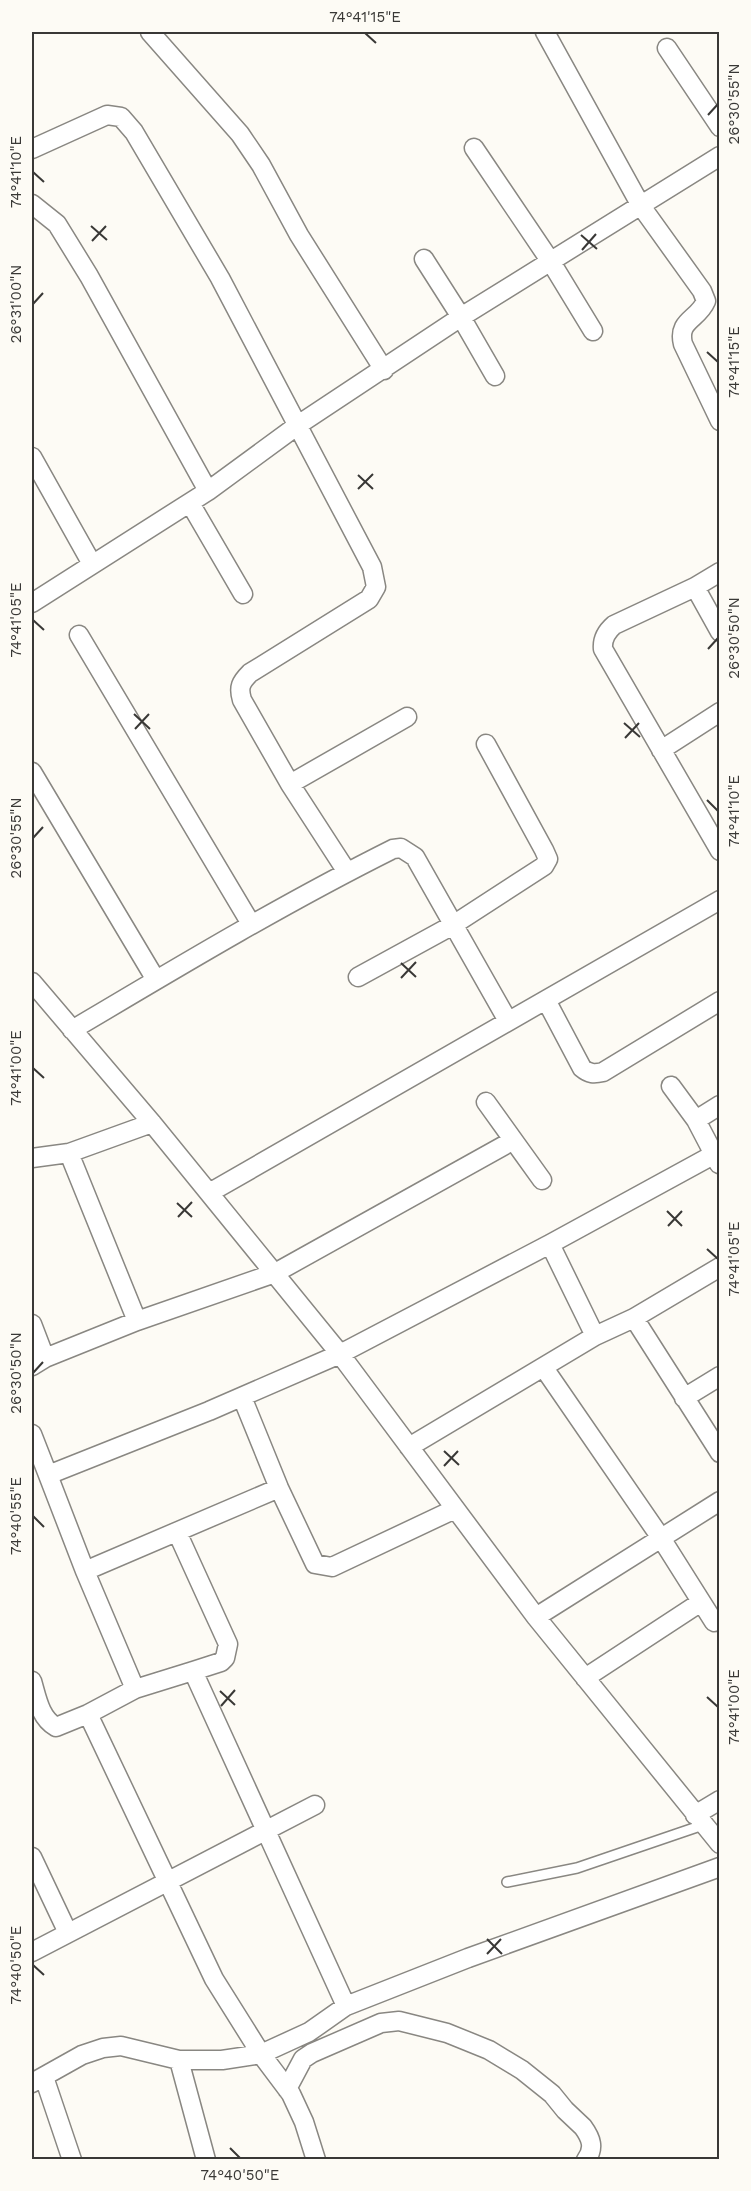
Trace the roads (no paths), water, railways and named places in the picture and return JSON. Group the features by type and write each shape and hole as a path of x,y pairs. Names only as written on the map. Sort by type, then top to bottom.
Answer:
{"street":[{"path":"150,32 240,134 261,165 299,235 384,370"},
{"path":"545,32 641,206 702,291 706,302 703,309 686,323 681,334 683,344 720,421"},
{"path":"667,48 720,127"},
{"path":"32,149 107,115 121,117 134,132 220,278 372,567 376,586 369,598 250,673 241,682 239,691 290,784 346,872"},
{"path":"474,148 551,262 593,331"},
{"path":"32,603 208,491 298,425 461,317 720,156"},
{"path":"32,204 57,224 73,250 208,491"},
{"path":"424,259 495,376"},
{"path":"32,457 92,564"},
{"path":"190,503 243,594"},
{"path":"720,572 695,587 614,625 608,630 602,642 603,649 720,851"},
{"path":"695,587 720,632"},
{"path":"79,635 251,924"},
{"path":"661,750 720,712"},
{"path":"290,784 407,717"},
{"path":"358,977 453,925 538,872 548,859 486,744"},
{"path":"32,772 156,980"},
{"path":"72,1030 251,924 346,872 393,849 401,848 415,857 508,1022"},
{"path":"209,1193 720,900"},
{"path":"32,982 152,1123 340,1354 536,1617 720,1844"},
{"path":"546,1000 582,1068 593,1074 603,1072 720,1001"},
{"path":"48,1475 242,1397 340,1354 716,1159 696,1120 671,1086"},
{"path":"486,1102 542,1180"},
{"path":"696,1120 720,1105"},
{"path":"32,1158 69,1153 152,1123"},
{"path":"32,1324 38,1362 137,1321 275,1273 513,1141"},
{"path":"69,1153 137,1321"},
{"path":"550,1244 595,1336"},
{"path":"409,1447 595,1336 634,1318 720,1268"},
{"path":"634,1318 720,1453"},
{"path":"544,1368 661,1538 714,1622"},
{"path":"684,1398 720,1376"},
{"path":"242,1397 279,1488 315,1564 332,1567 455,1509"},
{"path":"32,1434 85,1571 135,1689"},
{"path":"85,1571 279,1488"},
{"path":"536,1617 720,1501"},
{"path":"32,1681 42,1713 51,1724 57,1726 88,1714 135,1689 221,1662 227,1653 228,1644 177,1532"},
{"path":"585,1678 701,1602"},
{"path":"193,1671 346,2006"},
{"path":"88,1714 214,1979 261,2054 287,2089 304,2122 316,2160"},
{"path":"699,1820 720,1800"},
{"path":"32,1952 315,1805"},
{"path":"32,1857 68,1933"},
{"path":"72,2160 38,2080 82,2055 103,2048 121,2046 179,2060 222,2060 261,2054 309,2032 346,2006 720,1867"},
{"path":"287,2089 300,2065 312,2053 381,2023 399,2021 447,2033 489,2050 540,2082 589,2135 591,2148 586,2160"},
{"path":"179,2060 206,2160"}],"lane":[{"path":"507,1882 577,1868 699,1820"}]}
